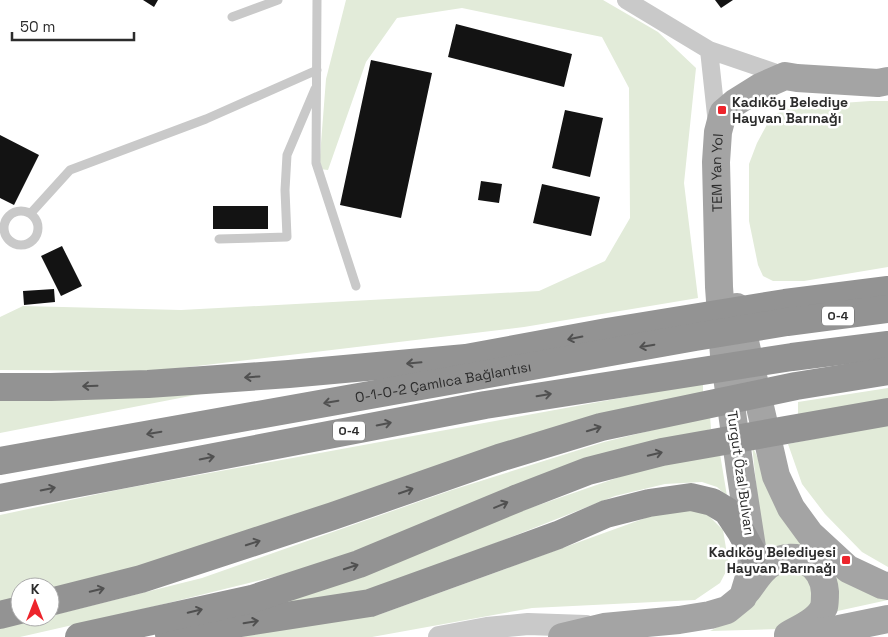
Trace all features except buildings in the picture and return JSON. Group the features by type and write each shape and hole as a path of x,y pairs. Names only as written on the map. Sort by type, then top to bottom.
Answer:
{"highway":[{"path":"786,313 888,290"},
{"name":"O-1-O-2 Çamlıca Bağlantısı","path":"0,461 252,415 472,378 693,328 786,313 888,309"},
{"path":"0,387 148,384 289,374 466,358 607,332 693,328"},
{"name":"O-4","path":"0,498 485,405 792,357 888,345"},
{"path":"60,599 141,579 333,516 499,458 592,430 796,386 888,371"},
{"path":"79,637 252,599 359,564 510,501 588,471 662,452 888,412"},
{"path":"151,637 370,603 558,535 606,514 649,503 691,497 712,502 726,511 741,532 753,554"}],"main road":[{"path":"785,76 883,82"},
{"name":"TEM Yan Yol","path":"718,220 716,162 718,132 723,114 736,102 760,87 785,76"},
{"path":"718,220 776,476 791,508 810,534 848,569 888,586"},
{"name":"Turgut Özal Bulvarı","path":"718,220 719,287 724,355 753,554 743,596"},
{"path":"562,637 604,627 679,620 710,615 726,610 743,596 770,564 780,559 797,558 809,563 818,570 823,580 825,599 823,609 810,623 780,636"},
{"path":"780,636 829,631 888,619"}],"street":[{"path":"626,0 709,50 785,76"},
{"path":"709,50 718,132"},
{"path":"440,637 487,628 528,624 604,627"}],"lane":[{"path":"232,17 278,0"},
{"path":"317,0 316,163 356,286"},
{"path":"31,213 70,170 206,119 317,70"},
{"path":"219,239 287,237 285,190 287,155 317,85"},
{"path":"20,210 31,213 38,222 39,228 35,239 25,245 19,245 9,240 2,226 14,211 20,210"}],"green space":[{"path":"346,0 603,0 658,32 696,68 684,183 698,298 524,327 155,371 0,370 0,317 23,306 181,310 539,291 605,261 630,218 629,88 602,37 462,8 397,18 366,62 328,170 319,169 326,79"},
{"path":"888,101 888,267 804,281 773,281 763,276 758,265 749,221 749,164 757,143 770,119 786,107"},
{"path":"703,383 703,394 142,570 60,589 60,577 10,577 10,600 0,603 0,515 122,489"},
{"path":"888,388 888,403 798,419 798,402"},
{"path":"216,391 0,433 0,398"},
{"path":"710,416 711,429 552,475 354,557 156,606 20,637 0,637 0,628 10,626 60,627 60,614 202,578 452,490 604,442"},
{"path":"888,424 888,567 862,552 825,514 802,484 788,444"},
{"path":"752,445 783,516 888,591 888,600 833,612 830,577 764,558"},
{"path":"719,448 727,496 717,487 702,482 665,484 615,496 374,591 281,604 507,516 634,472"},
{"path":"682,508 707,514 723,530 729,566 720,583 695,600 532,608 372,637 221,637 378,615 651,516"},
{"path":"787,569 801,572 805,575 811,584 817,603 780,629 710,631 730,621 774,578"}],"place":[{"name":"Kadıköy Belediye Hayvan Barınağı","path":"722,110"},
{"name":"Kadıköy Belediyesi Hayvan Barınağı","path":"846,560"}]}
